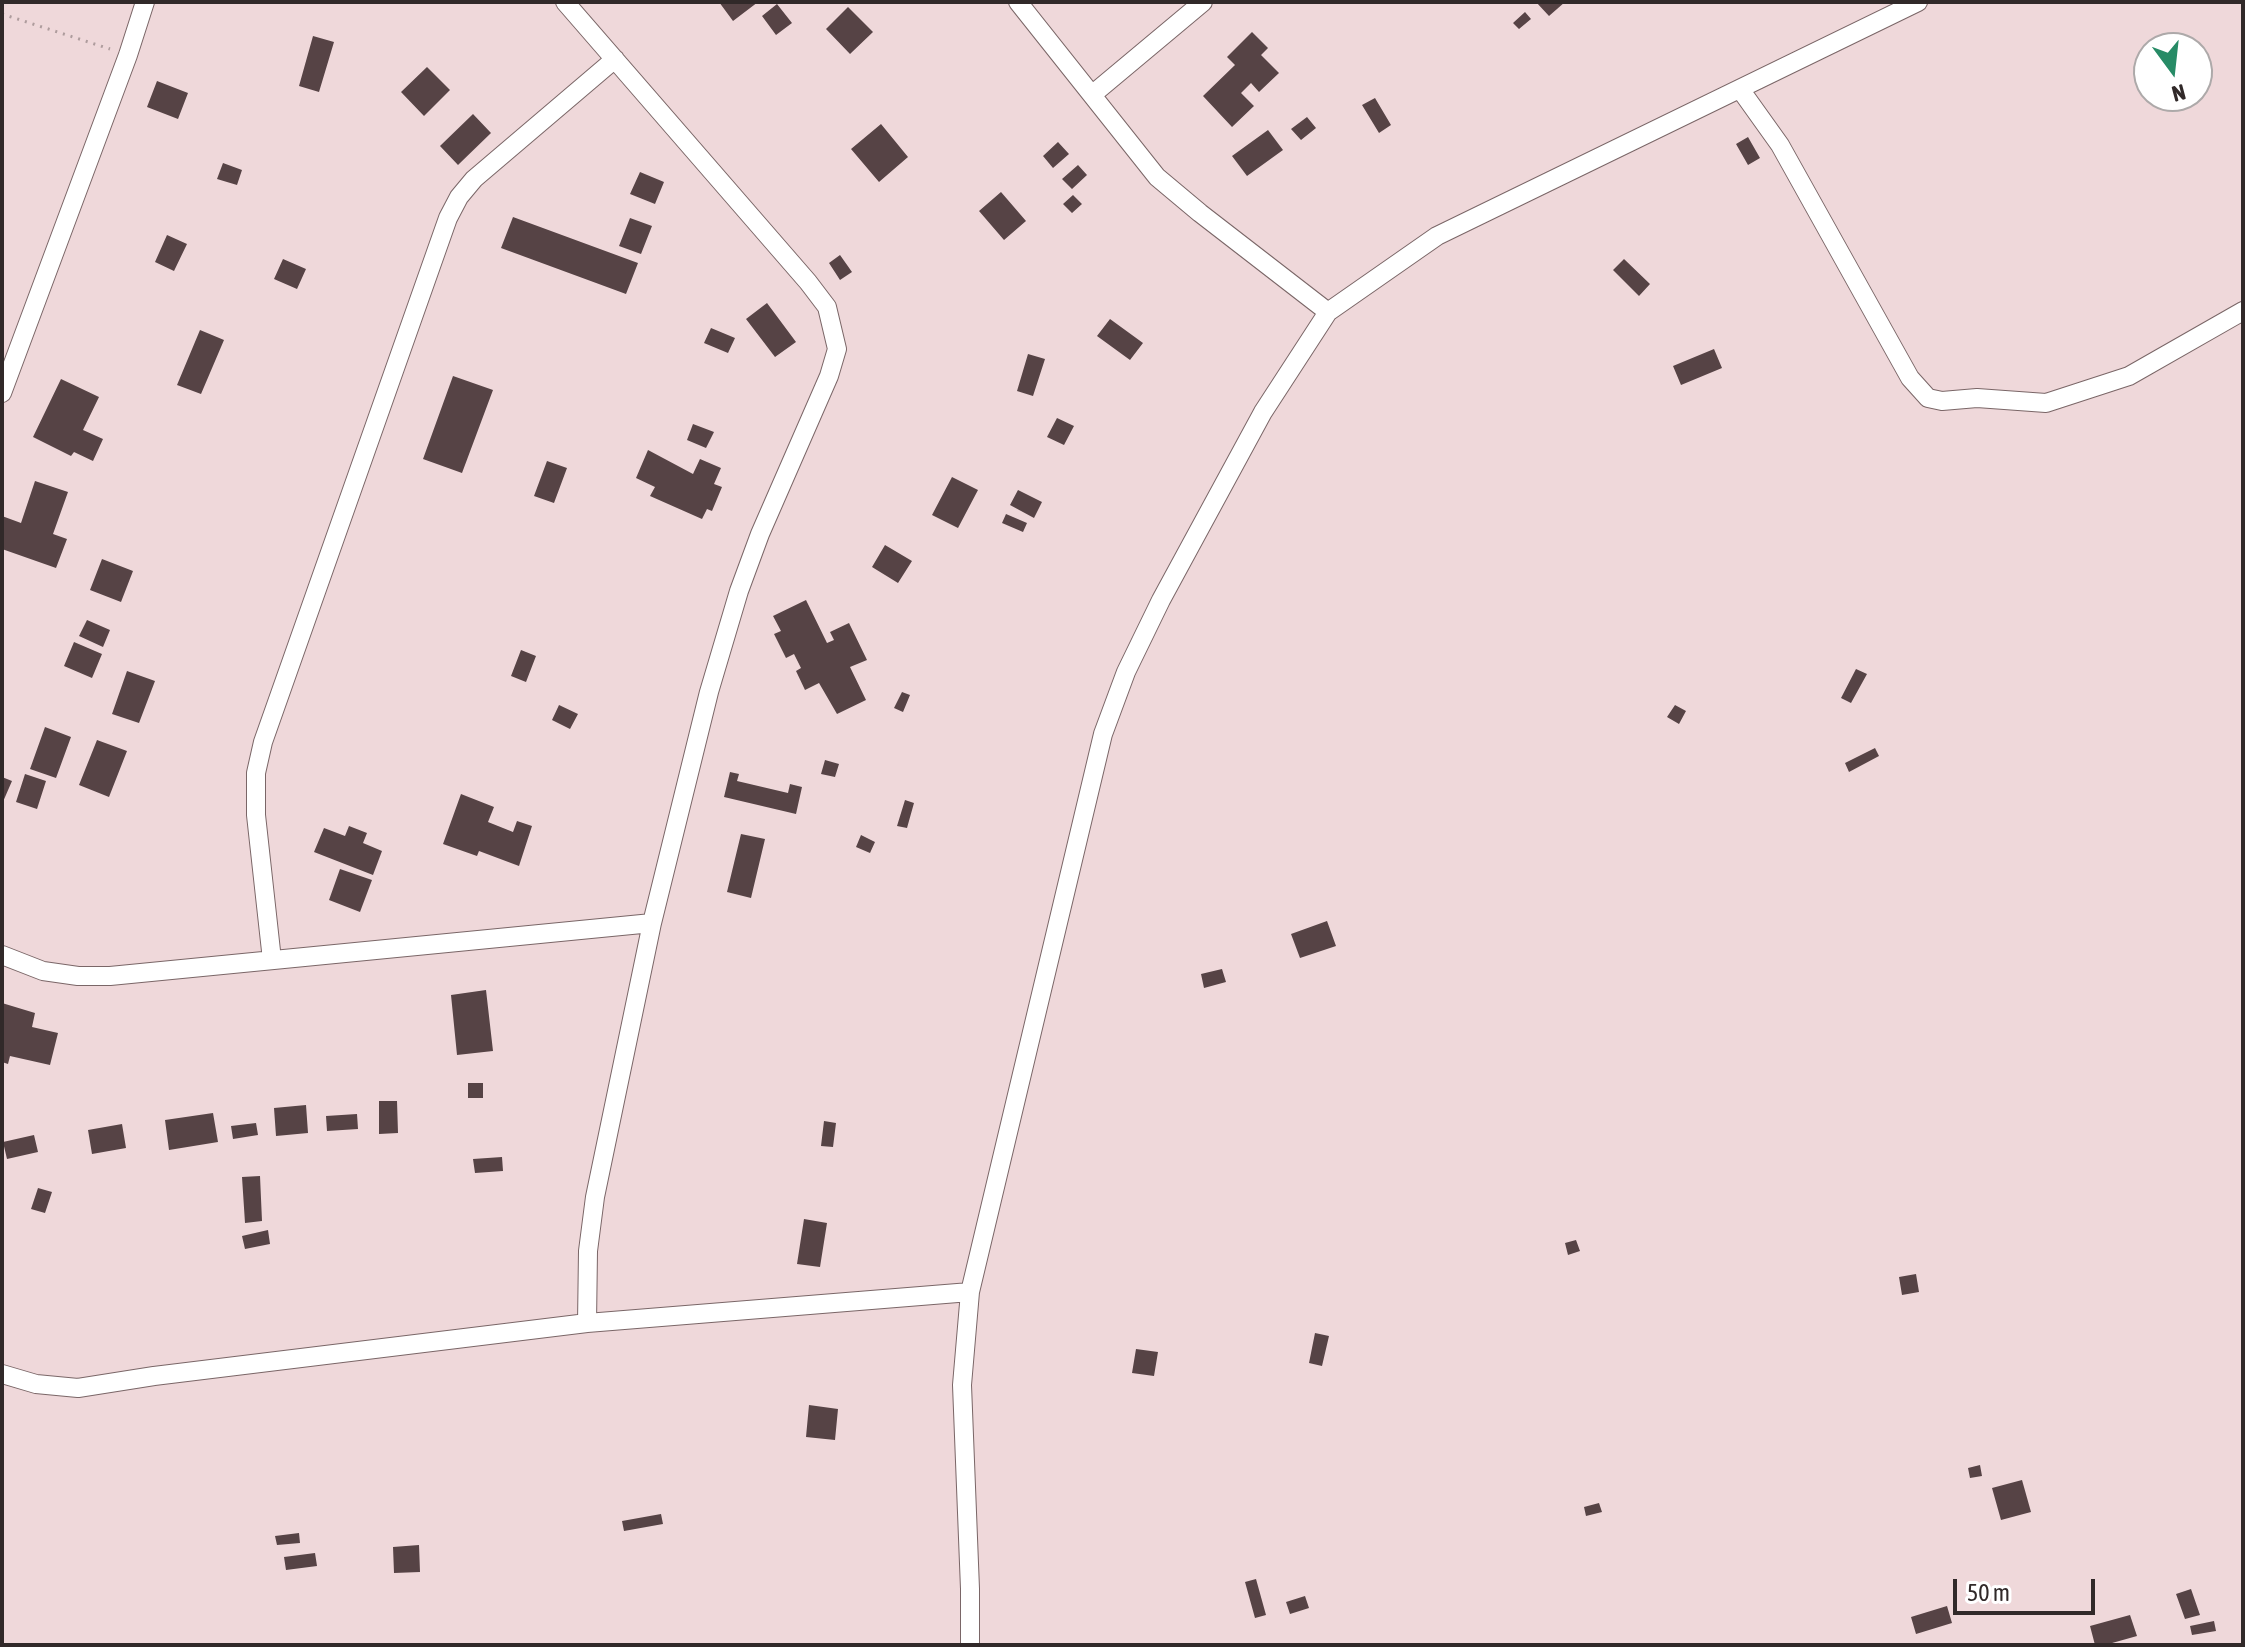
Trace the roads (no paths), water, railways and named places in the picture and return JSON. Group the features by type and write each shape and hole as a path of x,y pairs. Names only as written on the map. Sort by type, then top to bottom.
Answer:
{"street":[{"path":"2,393 145,2"},
{"path":"565,2 827,307 837,349 829,376 760,534 739,591 709,692 652,923 595,1197 588,1251 587,1323"},
{"path":"1018,2 1157,177 1328,312"},
{"path":"1093,94 1203,2"},
{"path":"970,1645 962,1385 970,1292 1103,734 1126,672 1161,600 1263,412 1328,312 1437,236 1918,2"},
{"path":"272,960 256,815 256,773 448,218 459,197 474,179 615,59"},
{"path":"1740,89 1780,145 1910,378 1928,398 1942,401 1977,398 2046,403 2129,376 2243,311"},
{"path":"2,955 43,971 110,976 652,923"},
{"path":"2,1374 36,1384 78,1388 587,1323 970,1292"}]}
